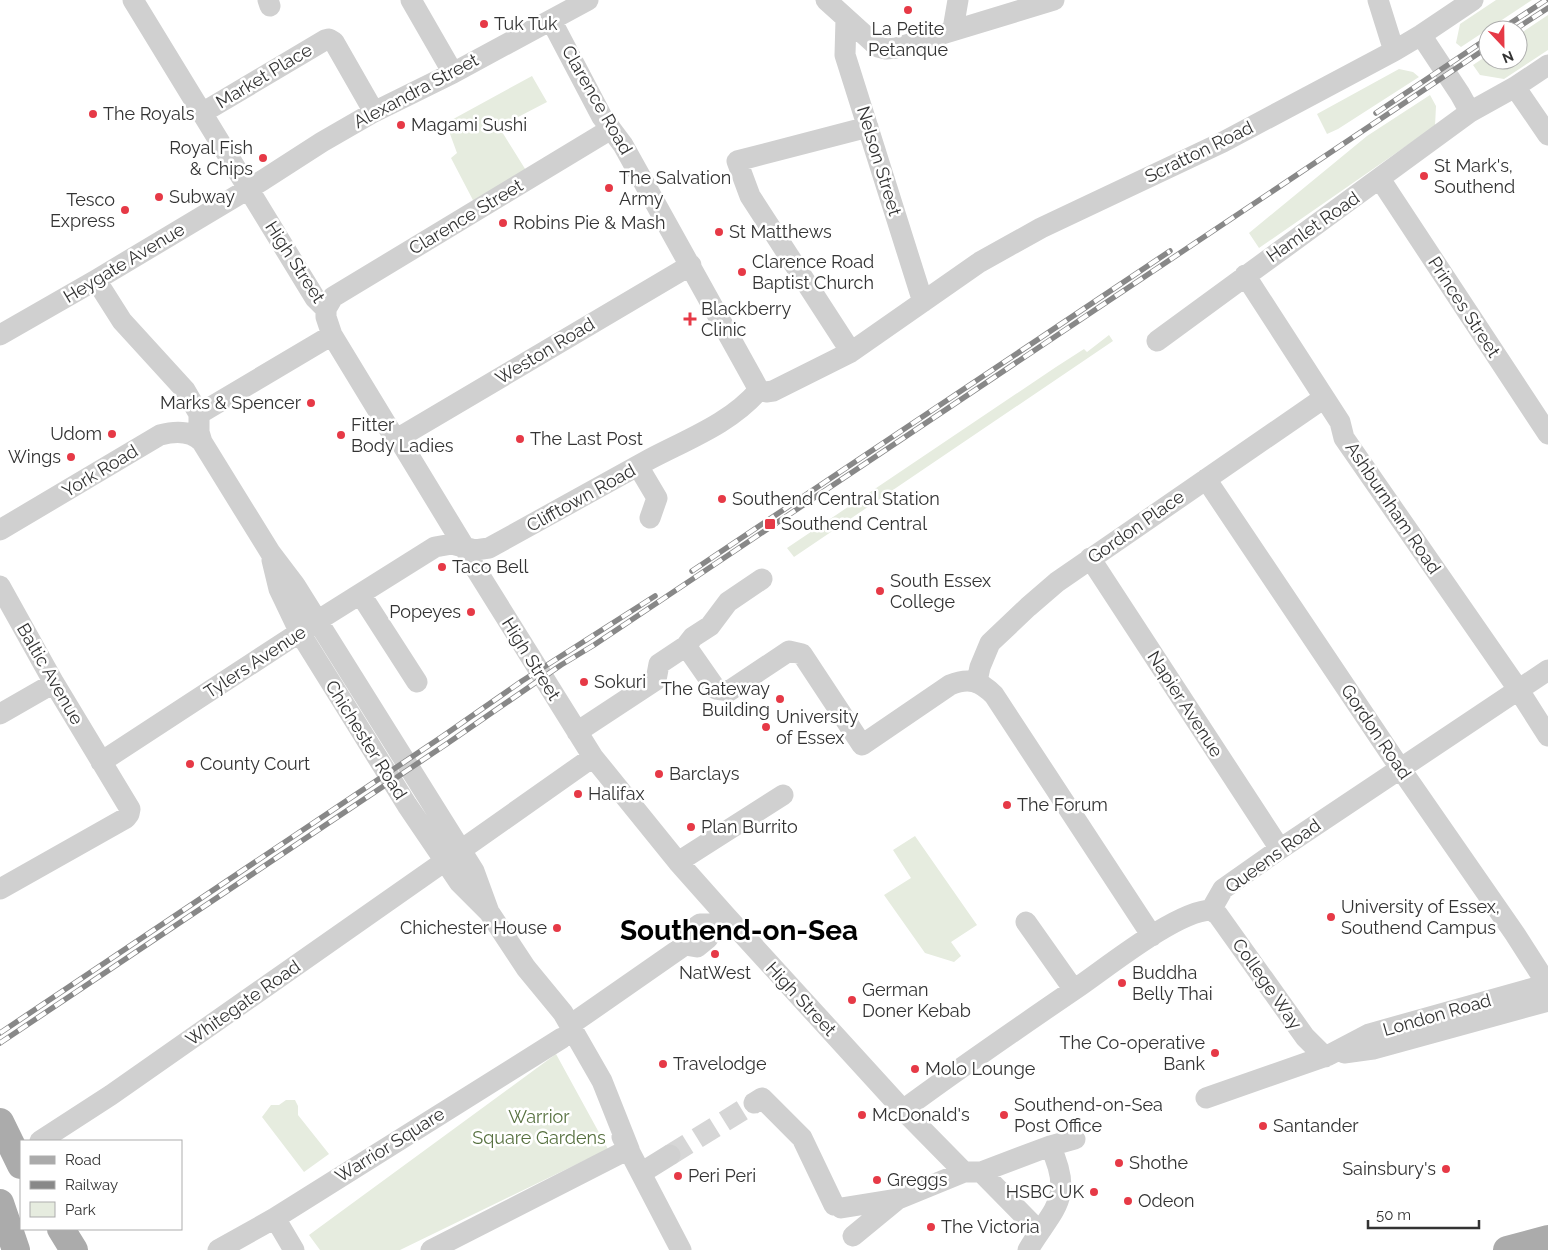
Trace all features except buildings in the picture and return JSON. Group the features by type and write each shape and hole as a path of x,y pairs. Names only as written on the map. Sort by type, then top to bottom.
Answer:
{"main road":[{"path":"0,1122 20,1158"},
{"path":"0,1203 16,1250"},
{"path":"62,1230 74,1250"},
{"path":"1507,1250 1548,1239"}],"street":[{"name":"High Street","path":"133,0 150,34 202,113 318,302 326,309 326,316 332,335 391,432 400,437 403,446 465,548 475,569 593,757 678,862 721,920 903,1110 1039,1231"},
{"path":"411,0 453,73"},
{"name":"Alexandra Street","path":"248,189 322,142 374,112 453,73 588,0"},
{"path":"826,0 878,47 886,49 896,48 953,29 1054,0"},
{"path":"953,29 958,0"},
{"path":"1378,0 1394,51"},
{"name":"Scratton Road","path":"923,302 980,262 1041,228 1223,142 1394,51 1427,44 1473,0"},
{"name":"Nelson Street","path":"846,19 845,55 923,302"},
{"name":"Clarence Road","path":"550,20 602,117 623,145 759,390"},
{"name":"Market Place","path":"202,113 324,40 329,39 334,42 374,112"},
{"path":"1427,44 1465,103"},
{"name":"Hamlet Road","path":"1157,341 1245,275 1380,179 1465,103 1515,87 1548,65"},
{"path":"1515,87 1548,135"},
{"path":"851,352 750,196 737,162 868,127"},
{"name":"Clarence Street","path":"326,309 333,297 611,129"},
{"name":"Princes Street","path":"1380,179 1548,434"},
{"name":"Heygate Avenue","path":"0,335 248,189"},
{"name":"Weston Road","path":"400,437 690,265"},
{"name":"Ashburnham Road","path":"1245,275 1340,422 1344,438 1518,689 1548,736"},
{"name":"Chichester Road","path":"96,280 126,325 180,382 199,414 199,432 202,442 270,552 296,585 318,621 453,856"},
{"path":"759,390 773,391 851,352 923,302"},
{"path":"199,414 332,335"},
{"name":"Clifftown Road","path":"465,548 475,550 489,548 725,420 752,399 759,390"},
{"name":"Gordon Place","path":"977,681 980,667 990,643 1028,606 1057,582 1324,398"},
{"name":"York Road","path":"0,530 160,435 182,433 194,435 202,442"},
{"path":"638,466 657,498 650,518"},
{"name":"Gordon Road","path":"1206,479 1400,768 1515,934 1548,990"},
{"name":"Tylers Avenue","path":"101,762 435,547 452,544 465,548"},
{"name":"Chichester Road","path":"270,552 279,589 300,633 407,805 453,856 474,871 489,912 526,968 563,1013 566,1032 602,1081 629,1149 681,1250"},
{"path":"475,569 496,557"},
{"name":"Napier Avenue","path":"1090,558 1280,849"},
{"path":"577,732 656,680 659,664 686,646 693,637 710,626 728,602 762,579"},
{"name":"Baltic Avenue","path":"0,586 101,762"},
{"path":"361,595 417,682"},
{"path":"686,646 716,689 729,691 789,651 802,654 862,745 950,685 966,680 977,681 986,686 994,695 1152,936"},
{"name":"Queens Road","path":"903,1110 956,1070 1152,936 1194,913 1211,910 1223,889 1548,670"},
{"path":"0,714 54,683"},
{"name":"Whitegate Road","path":"42,1140 111,1095 593,757"},
{"path":"0,889 130,814 130,810 101,762"},
{"path":"678,862 783,795"},
{"name":"College Way","path":"1211,910 1218,914 1305,1037 1327,1056"},
{"name":"Warrior Square","path":"218,1250 275,1218 566,1032 685,945 686,934 700,924 721,920"},
{"path":"1026,922 1074,990"},
{"name":"London Road","path":"1206,1098 1327,1056 1369,1034 1548,990"},
{"path":"754,1103 762,1098 802,1138 837,1206 898,1200 972,1172 1075,1139"},
{"path":"1028,1250 1039,1231 1055,1211 1061,1192 1057,1160 1050,1146"},
{"path":"431,1250 629,1149"},
{"path":"642,1173 670,1155"},
{"path":"853,1236 898,1200"},
{"path":"275,1218 294,1250"}],"green space":[{"path":"1496,0 1532,0 1502,20 1478,20 1478,36 1461,47 1456,43 1460,24"},
{"path":"1548,15 1548,50 1528,63 1528,28"},
{"path":"1478,62 1478,70 1518,70 1504,79 1480,75 1473,65"},
{"path":"1399,69 1413,72 1419,77 1338,129 1327,134 1317,114"},
{"path":"532,76 547,102 499,127 527,172 475,204 451,158 457,153 446,123"},
{"path":"1430,95 1436,106 1435,126 1259,248 1249,233 1367,136"},
{"path":"1109,335 1113,341 794,557 787,548 1056,367 1084,349 1087,352"},
{"path":"915,836 977,925 951,942 961,956 954,962 925,953 884,895 911,878 893,850"},
{"name":"Warrior Square Gardens","path":"556,1054 608,1149 400,1250 320,1250 309,1235"},
{"path":"286,1100 295,1100 298,1106 298,1115 329,1154 304,1172 262,1117 271,1105 279,1105"}],"tunnel":[{"path":"670,1155 754,1103"}],"railway":[{"path":"1515,20 1546,0"},
{"path":"1528,21 1548,8"},
{"path":"1376,113 1478,45"},
{"path":"0,1043 448,743 561,665 594,645 1478,54"},
{"path":"692,571 1170,251"},
{"path":"0,1033 522,681 655,596"}],"place":[{"name":"La Petite Petanque","path":"908,10"},
{"name":"Tuk Tuk","path":"484,24"},
{"name":"The Royals","path":"93,114"},
{"name":"Magami Sushi","path":"401,125"},
{"name":"Royal Fish & Chips","path":"263,158"},
{"name":"St Mark's, Southend","path":"1424,176"},
{"name":"The Salvation Army","path":"609,188"},
{"name":"Subway","path":"159,197"},
{"name":"Tesco Express","path":"125,210"},
{"name":"Robins Pie & Mash","path":"503,223"},
{"name":"St Matthews","path":"719,232"},
{"name":"Clarence Road Baptist Church","path":"742,272"},
{"name":"Blackberry Clinic","path":"690,319"},
{"name":"Marks & Spencer","path":"311,403"},
{"name":"Udom","path":"112,434"},
{"name":"Fitter Body Ladies","path":"341,435"},
{"name":"The Last Post","path":"520,439"},
{"name":"Wings","path":"71,457"},
{"name":"Southend Central Station","path":"722,499"},
{"name":"Southend Central","path":"770,524"},
{"name":"Taco Bell","path":"442,567"},
{"name":"South Essex College","path":"880,591"},
{"name":"Popeyes","path":"471,612"},
{"name":"Sokuri","path":"584,682"},
{"name":"The Gateway Building","path":"780,699"},
{"name":"University of Essex","path":"766,727"},
{"name":"County Court","path":"190,764"},
{"name":"Barclays","path":"659,774"},
{"name":"Halifax","path":"578,794"},
{"name":"The Forum","path":"1007,805"},
{"name":"Plan Burrito","path":"691,827"},
{"name":"University of Essex, Southend Campus","path":"1331,917"},
{"name":"Chichester House","path":"557,928"},
{"name":"NatWest","path":"715,954"},
{"name":"Buddha Belly Thai","path":"1122,983"},
{"name":"German Doner Kebab","path":"852,1000"},
{"name":"The Co-operative Bank","path":"1215,1053"},
{"name":"Travelodge","path":"663,1064"},
{"name":"Molo Lounge","path":"915,1069"},
{"name":"McDonald's","path":"862,1115"},
{"name":"Southend-on-Sea Post Office","path":"1004,1115"},
{"name":"Santander","path":"1263,1126"},
{"name":"Shothe","path":"1119,1163"},
{"name":"Sainsbury's","path":"1446,1169"},
{"name":"Peri Peri","path":"678,1176"},
{"name":"Greggs","path":"877,1180"},
{"name":"HSBC UK","path":"1094,1192"},
{"name":"Odeon","path":"1128,1201"},
{"name":"The Victoria","path":"931,1227"}],"district":[{"name":"Southend-on-Sea","path":"739,930"}]}
